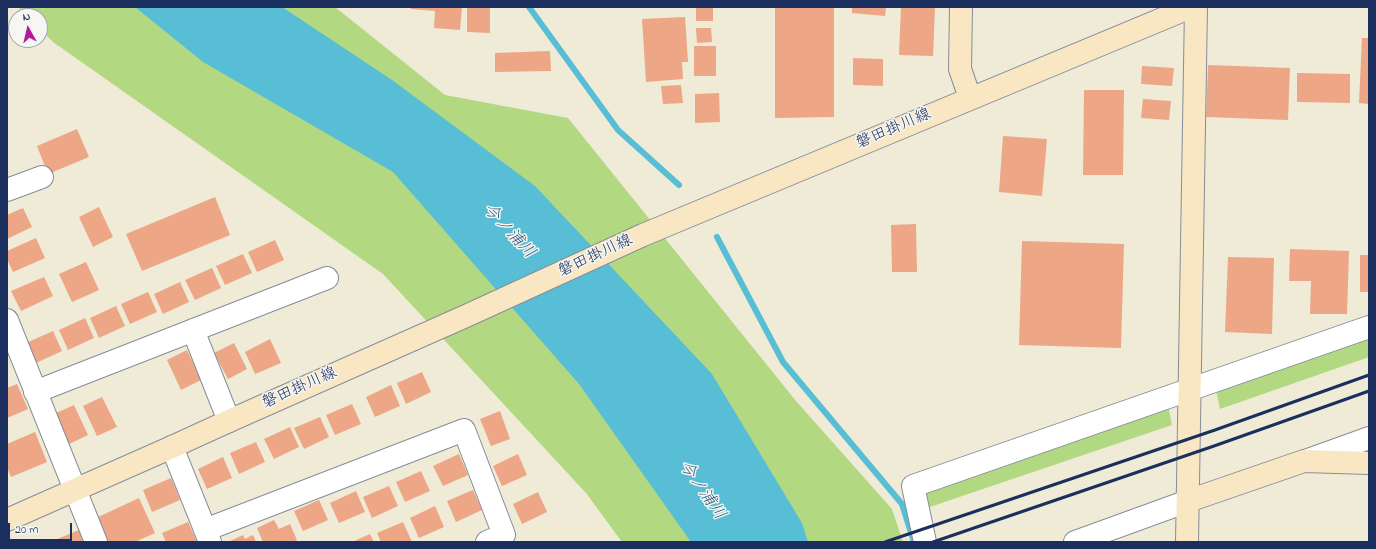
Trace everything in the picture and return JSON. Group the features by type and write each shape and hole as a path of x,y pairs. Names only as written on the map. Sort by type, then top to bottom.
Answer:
{"main road":[{"path":"961,7 960,69 970,98"},
{"name":"磐田掛川線","path":"7,520 172,447 229,420 466,316 643,235 1191,7"},
{"path":"1187,542 1196,7"},
{"path":"1188,501 1304,461 1369,463"}],"street":[{"path":"7,190 42,177"},
{"path":"36,392 327,278"},
{"path":"7,320 96,542"},
{"path":"925,542 913,486 1369,327"},
{"path":"193,330 229,420"},
{"path":"172,447 207,536 464,430 504,535 487,542"},
{"path":"1304,461 1369,438"},
{"path":"1075,542 1188,501"}],"green space":[{"path":"18,7 335,7 445,95 568,118 796,401 892,509 903,542 622,542 586,493 383,274 53,42 48,37 48,8"},
{"path":"1369,327 1369,357 1220,409 1214,380"},
{"path":"1168,405 1172,425 918,511 913,486"}],"water":[{"name":"今ノ浦川","path":"135,7 282,7 392,80 535,186 712,374 802,523 808,542 691,542 579,384 393,172 203,62"}],"building":[{"path":"411,7 462,7 460,30 434,28 435,11 411,9"},
{"path":"467,7 490,7 490,33 467,32"},
{"path":"696,7 713,7 713,21 696,21"},
{"path":"775,7 834,7 834,117 775,118"},
{"path":"852,7 886,7 885,16 852,13"},
{"path":"901,7 935,7 933,56 899,55"},
{"path":"685,17 688,62 682,62 683,79 646,82 642,19"},
{"path":"696,28 711,28 712,42 697,43"},
{"path":"1362,38 1369,38 1369,104 1359,103"},
{"path":"694,46 716,46 716,76 694,76"},
{"path":"550,51 551,71 495,72 495,53"},
{"path":"853,58 883,59 883,86 853,85"},
{"path":"1208,65 1290,68 1288,120 1206,117"},
{"path":"1142,66 1174,68 1172,86 1141,84"},
{"path":"1297,73 1350,74 1350,103 1297,102"},
{"path":"681,85 683,103 663,104 661,86"},
{"path":"1084,90 1124,90 1123,175 1083,175"},
{"path":"719,93 720,122 695,123 695,94"},
{"path":"1143,99 1171,101 1169,120 1141,118"},
{"path":"77,129 89,157 48,174 37,146"},
{"path":"1003,136 1047,139 1042,196 999,192"},
{"path":"215,197 230,235 142,271 126,234"},
{"path":"99,207 113,237 93,247 79,217"},
{"path":"23,208 32,227 7,239 7,215"},
{"path":"916,224 917,272 892,272 891,225"},
{"path":"36,238 45,258 13,272 7,259 7,251"},
{"path":"275,240 284,260 257,272 248,252"},
{"path":"1022,241 1124,244 1121,348 1019,345"},
{"path":"1290,249 1349,251 1347,314 1310,314 1311,281 1289,281"},
{"path":"243,254 252,273 225,285 216,266"},
{"path":"1360,255 1369,255 1369,292 1360,292"},
{"path":"1228,257 1274,258 1272,334 1225,332"},
{"path":"86,262 99,290 72,302 59,274"},
{"path":"212,268 221,288 195,300 185,280"},
{"path":"44,277 53,296 21,311 11,291"},
{"path":"180,282 189,302 163,314 154,294"},
{"path":"148,292 157,312 130,324 121,304"},
{"path":"116,306 125,326 99,338 90,318"},
{"path":"85,318 94,338 68,350 59,330"},
{"path":"53,331 62,351 36,363 26,343"},
{"path":"270,339 281,363 255,374 245,352"},
{"path":"234,343 247,369 228,379 214,353"},
{"path":"187,350 201,380 181,390 167,360"},
{"path":"422,372 431,392 406,404 397,383"},
{"path":"17,384 28,409 7,418 7,388"},
{"path":"391,385 400,406 375,417 366,397"},
{"path":"102,397 117,427 97,436 83,406"},
{"path":"352,404 361,424 335,435 326,415"},
{"path":"74,405 88,435 69,444 54,414"},
{"path":"500,411 510,439 491,446 480,419"},
{"path":"320,417 329,437 304,449 294,428"},
{"path":"290,427 299,447 274,459 264,439"},
{"path":"35,432 47,462 11,477 7,467 7,444"},
{"path":"256,442 265,462 239,474 230,453"},
{"path":"459,454 468,475 443,486 433,466"},
{"path":"518,454 527,475 502,486 493,466"},
{"path":"223,457 232,478 207,489 198,469"},
{"path":"421,471 430,491 405,502 396,482"},
{"path":"171,478 180,500 152,512 143,490"},
{"path":"389,486 398,506 372,518 363,497"},
{"path":"473,490 482,510 456,522 447,501"},
{"path":"356,491 365,512 339,523 330,503"},
{"path":"538,492 547,512 522,524 513,504"},
{"path":"139,498 155,533 135,542 107,542 96,518"},
{"path":"319,500 328,520 303,531 294,511"},
{"path":"435,506 444,527 419,538 410,518"},
{"path":"274,520 279,529 290,524 297,540 294,542 263,542 257,528"},
{"path":"188,522 197,542 166,542 162,533"},
{"path":"403,522 412,542 381,542 377,533"},
{"path":"79,530 83,542 50,542"},
{"path":"370,534 374,542 352,542"},
{"path":"243,535 245,539 253,535 256,542 228,542"}],"waterway":[{"path":"529,7 618,130 679,185"},
{"path":"717,237 783,362 902,504 914,542"}],"railway":[{"path":"885,542 1215,430 1369,375"},
{"path":"933,542 1214,446 1369,391"}]}
